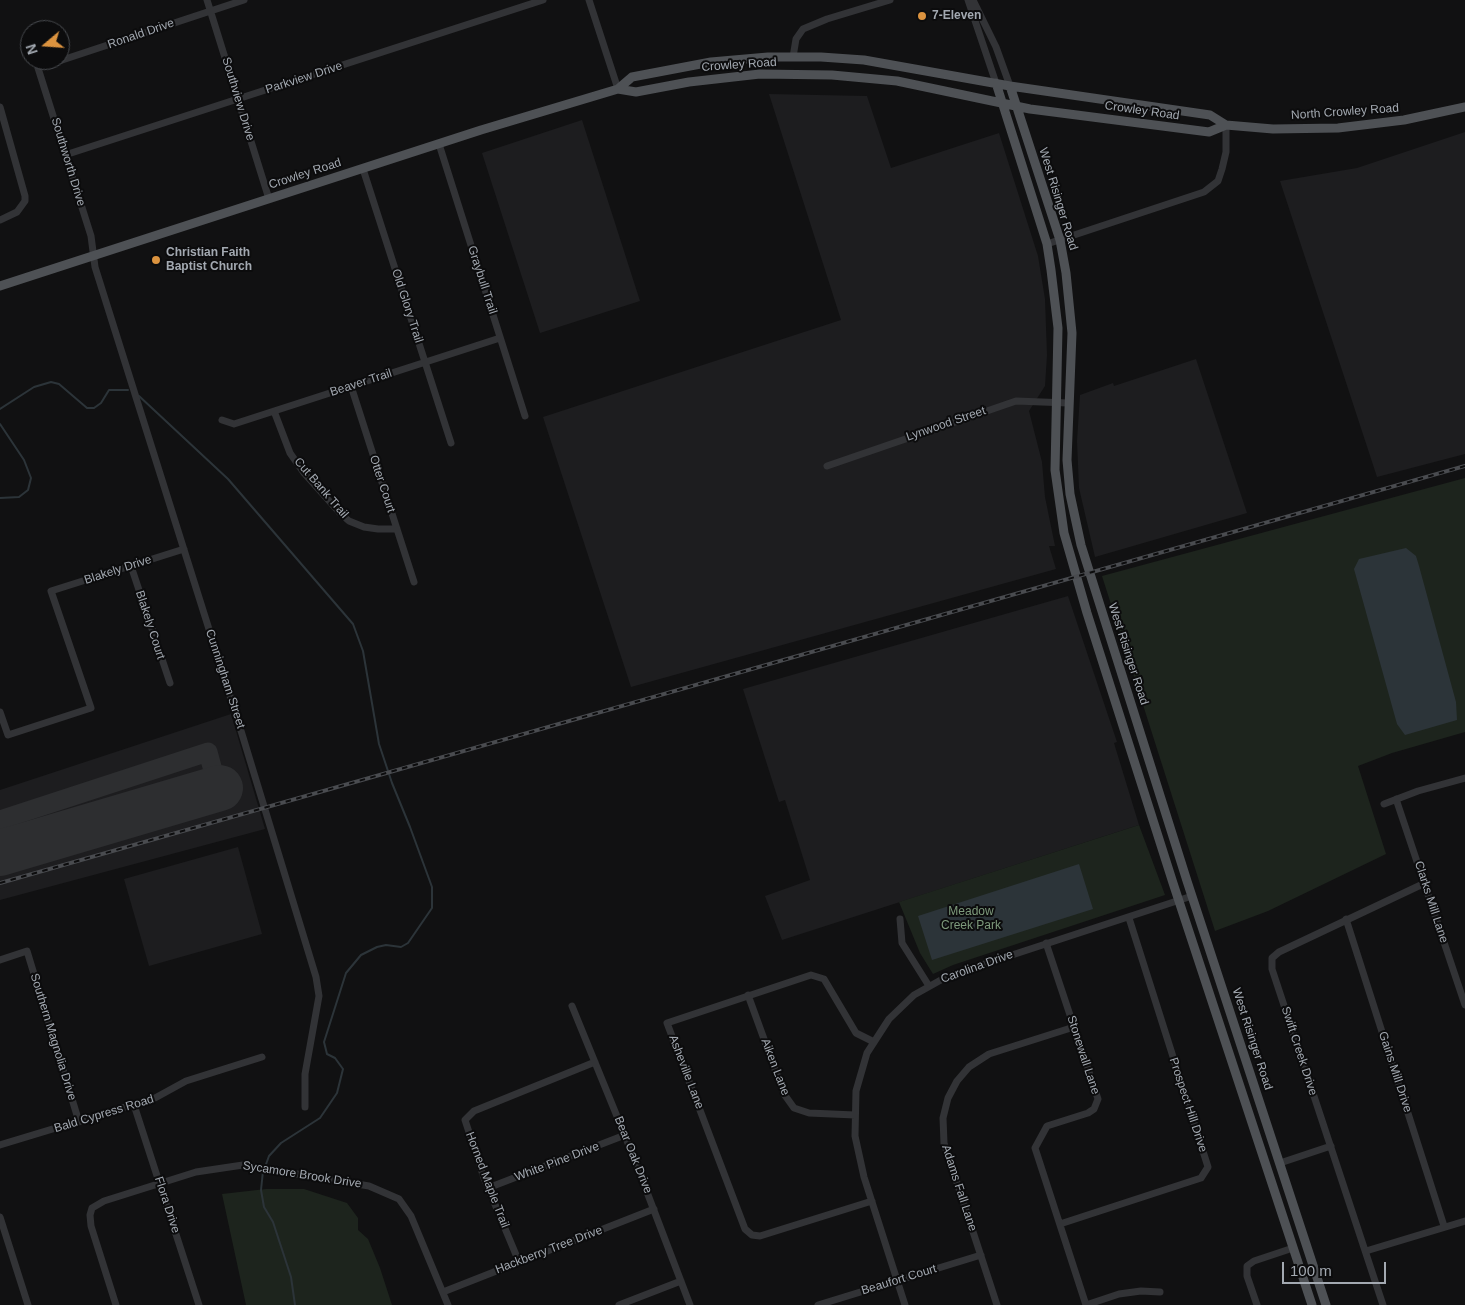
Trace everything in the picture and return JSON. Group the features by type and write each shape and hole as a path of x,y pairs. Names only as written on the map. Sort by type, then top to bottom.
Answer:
{"main road":[{"name":"Crowley Road","path":"0,286 618,88 632,77 677,67 721,61 793,57 864,60 1010,86 1210,115 1226,125"},
{"name":"Crowley Road","path":"618,88 636,92 689,82 760,74 832,75 897,80 1002,102 1016,107 1199,132 1209,132 1226,125"},
{"name":"West Risinger Road","path":"996,83 1047,244 1058,328 1055,470 1064,533 1179,901 1312,1305"},
{"name":"West Risinger Road","path":"1010,86 1060,240 1072,333 1066,437 1070,494 1081,545 1192,896 1326,1305"},
{"name":"North Crowley Road","path":"1226,125 1273,129 1338,128 1404,120 1465,107"},
{"path":"1134,760 1145,763 1162,811 1167,818"}],"street":[{"name":"Southview Drive","path":"207,0 269,199"},
{"name":"Ronald Drive","path":"70,57 244,0"},
{"name":"Parkview Drive","path":"66,155 543,0"},
{"path":"589,0 618,88"},
{"name":"Crowley Road","path":"793,57 796,39 803,30 827,19 890,0"},
{"name":"West Risinger Road","path":"968,0 996,83"},
{"name":"West Risinger Road","path":"973,0 996,47 1010,86"},
{"name":"Southworth Drive","path":"39,70 91,236 92,256"},
{"path":"0,107 25,201 17,212 0,220"},
{"path":"1047,244 1173,204 1211,187 1218,181 1222,169 1226,152 1226,125"},
{"name":"Graybull Trail","path":"439,144 525,416"},
{"name":"Old Glory Trail","path":"363,169 451,443"},
{"name":"Cunningham Street","path":"92,256 319,987 305,1074 304,1096 306,1107"},
{"name":"Beaver Trail","path":"222,420 234,424 500,338"},
{"name":"Otter Court","path":"351,386 414,582"},
{"name":"Lynwood Street","path":"827,466 999,405 1016,401 1068,403"},
{"name":"Cut Bank Trail","path":"274,411 290,453 340,513 349,521 364,527 397,529"},
{"name":"Blakely Drive","path":"0,712 8,734 91,708 51,591 184,549"},
{"name":"Blakely Court","path":"131,566 170,683"},
{"path":"1384,804 1465,778"},
{"name":"Clarks Mill Lane","path":"1396,799 1465,1005"},
{"name":"Swift Creek Drive","path":"1383,1305 1272,969 1272,958 1279,952 1346,919 1425,883"},
{"name":"Carolina Drive","path":"906,1305 872,1201 854,1136 856,1091 867,1053 889,1019 914,995 948,976 1192,896"},
{"name":"Prospect Hill Drive","path":"1060,1224 1201,1178 1208,1167 1129,918"},
{"path":"900,919 902,943 929,986"},
{"name":"Gains Mill Drive","path":"1346,919 1444,1226"},
{"name":"Stonewall Lane","path":"1046,943 1098,1099 1094,1108 1088,1114 1047,1126 1035,1148 1086,1305"},
{"name":"Southern Magnolia Drive","path":"0,960 28,952 79,1122"},
{"name":"Asheville Lane","path":"872,1201 760,1236 752,1235 745,1229 667,1023 811,975 824,979 856,1033 874,1042"},
{"name":"Aiken Lane","path":"748,995 784,1094 794,1108 809,1114 854,1115"},
{"name":"Bear Oak Drive","path":"572,1006 625,1135 690,1305"},
{"name":"Adams Fall Lane","path":"996,1305 944,1143 943,1118 948,1098 957,1081 969,1067 989,1054 1074,1027"},
{"name":"Bald Cypress Road","path":"0,1145 134,1105 164,1094 186,1081 262,1056"},
{"name":"Horned Maple Trail","path":"519,1262 488,1188 465,1120 468,1115 595,1062"},
{"name":"Flora Drive","path":"134,1105 199,1305"},
{"name":"White Pine Drive","path":"488,1188 625,1135"},
{"path":"1280,1163 1331,1146"},
{"name":"Sycamore Brook Drive","path":"116,1305 91,1226 90,1215 92,1208 104,1201 213,1168 243,1165 369,1186 399,1199 411,1216 448,1305"},
{"name":"Hackberry Tree Drive","path":"444,1292 654,1209"},
{"path":"0,1217 28,1305"},
{"path":"1366,1251 1465,1221"},
{"path":"1257,1305 1247,1276 1247,1266 1254,1261 1293,1248"},
{"name":"Beaufort Court","path":"818,1305 981,1255"},
{"path":"619,1305 681,1281"},
{"path":"1086,1305 1119,1294 1141,1291 1160,1292"}],"shaded area":[{"path":"769,94 867,96 891,168 999,133 1038,256 1045,299 1047,355 1045,386 1029,411 1042,462 1045,497 1055,546 1049,546 1056,569 631,687 543,417 841,320"},
{"path":"582,120 640,301 540,333 482,153"},
{"path":"1465,132 1465,454 1377,477 1280,181 1357,168"},
{"path":"1196,359 1247,513 1095,557 1079,488 1077,441 1080,395 1113,383 1114,386"},
{"path":"1406,548 1416,556 1419,566 1456,702 1457,720 1405,735 1397,724 1354,569 1359,559"},
{"path":"1068,596 1117,742 1114,743 1139,825 782,940 765,896 810,880 785,800 779,802 743,689"},
{"path":"231,714 265,829 0,900 0,790"},
{"path":"238,847 262,934 149,966 124,879"},
{"path":"1079,864 1093,909 932,960 918,916"}],"green space":[{"path":"1465,478 1465,732 1392,753 1358,766 1386,854 1268,911 1215,931 1102,576"},
{"name":"Meadow Creek Park","path":"1139,825 1165,895 953,965 933,974 920,953 899,902"},
{"path":"266,1189 304,1189 347,1203 358,1218 358,1230 368,1239 392,1305 246,1305 222,1194"}],"waterway":[{"path":"0,409 34,387 51,382 59,384 87,408 94,408 101,403 109,390 128,390"},
{"path":"139,396 228,479 353,624 363,651 379,744 432,887 432,908 408,943 401,947 386,945 377,947 361,955 346,973 324,1042 327,1054 335,1058 343,1069 337,1093 320,1118 281,1143 269,1156 265,1167"},
{"path":"0,424 24,460 31,478 28,490 19,497 0,498"},
{"path":"263,1171 261,1190 264,1207 273,1222 291,1277 295,1305"}],"taxiway":[{"path":"0,820 208,752 218,789"}],"runway":[{"path":"0,853 220,788"}],"railway":[{"path":"0,883 1465,466"}],"place":[{"name":"7-Eleven","path":"922,16"},
{"name":"Christian Faith Baptist Church","path":"156,260"}]}
